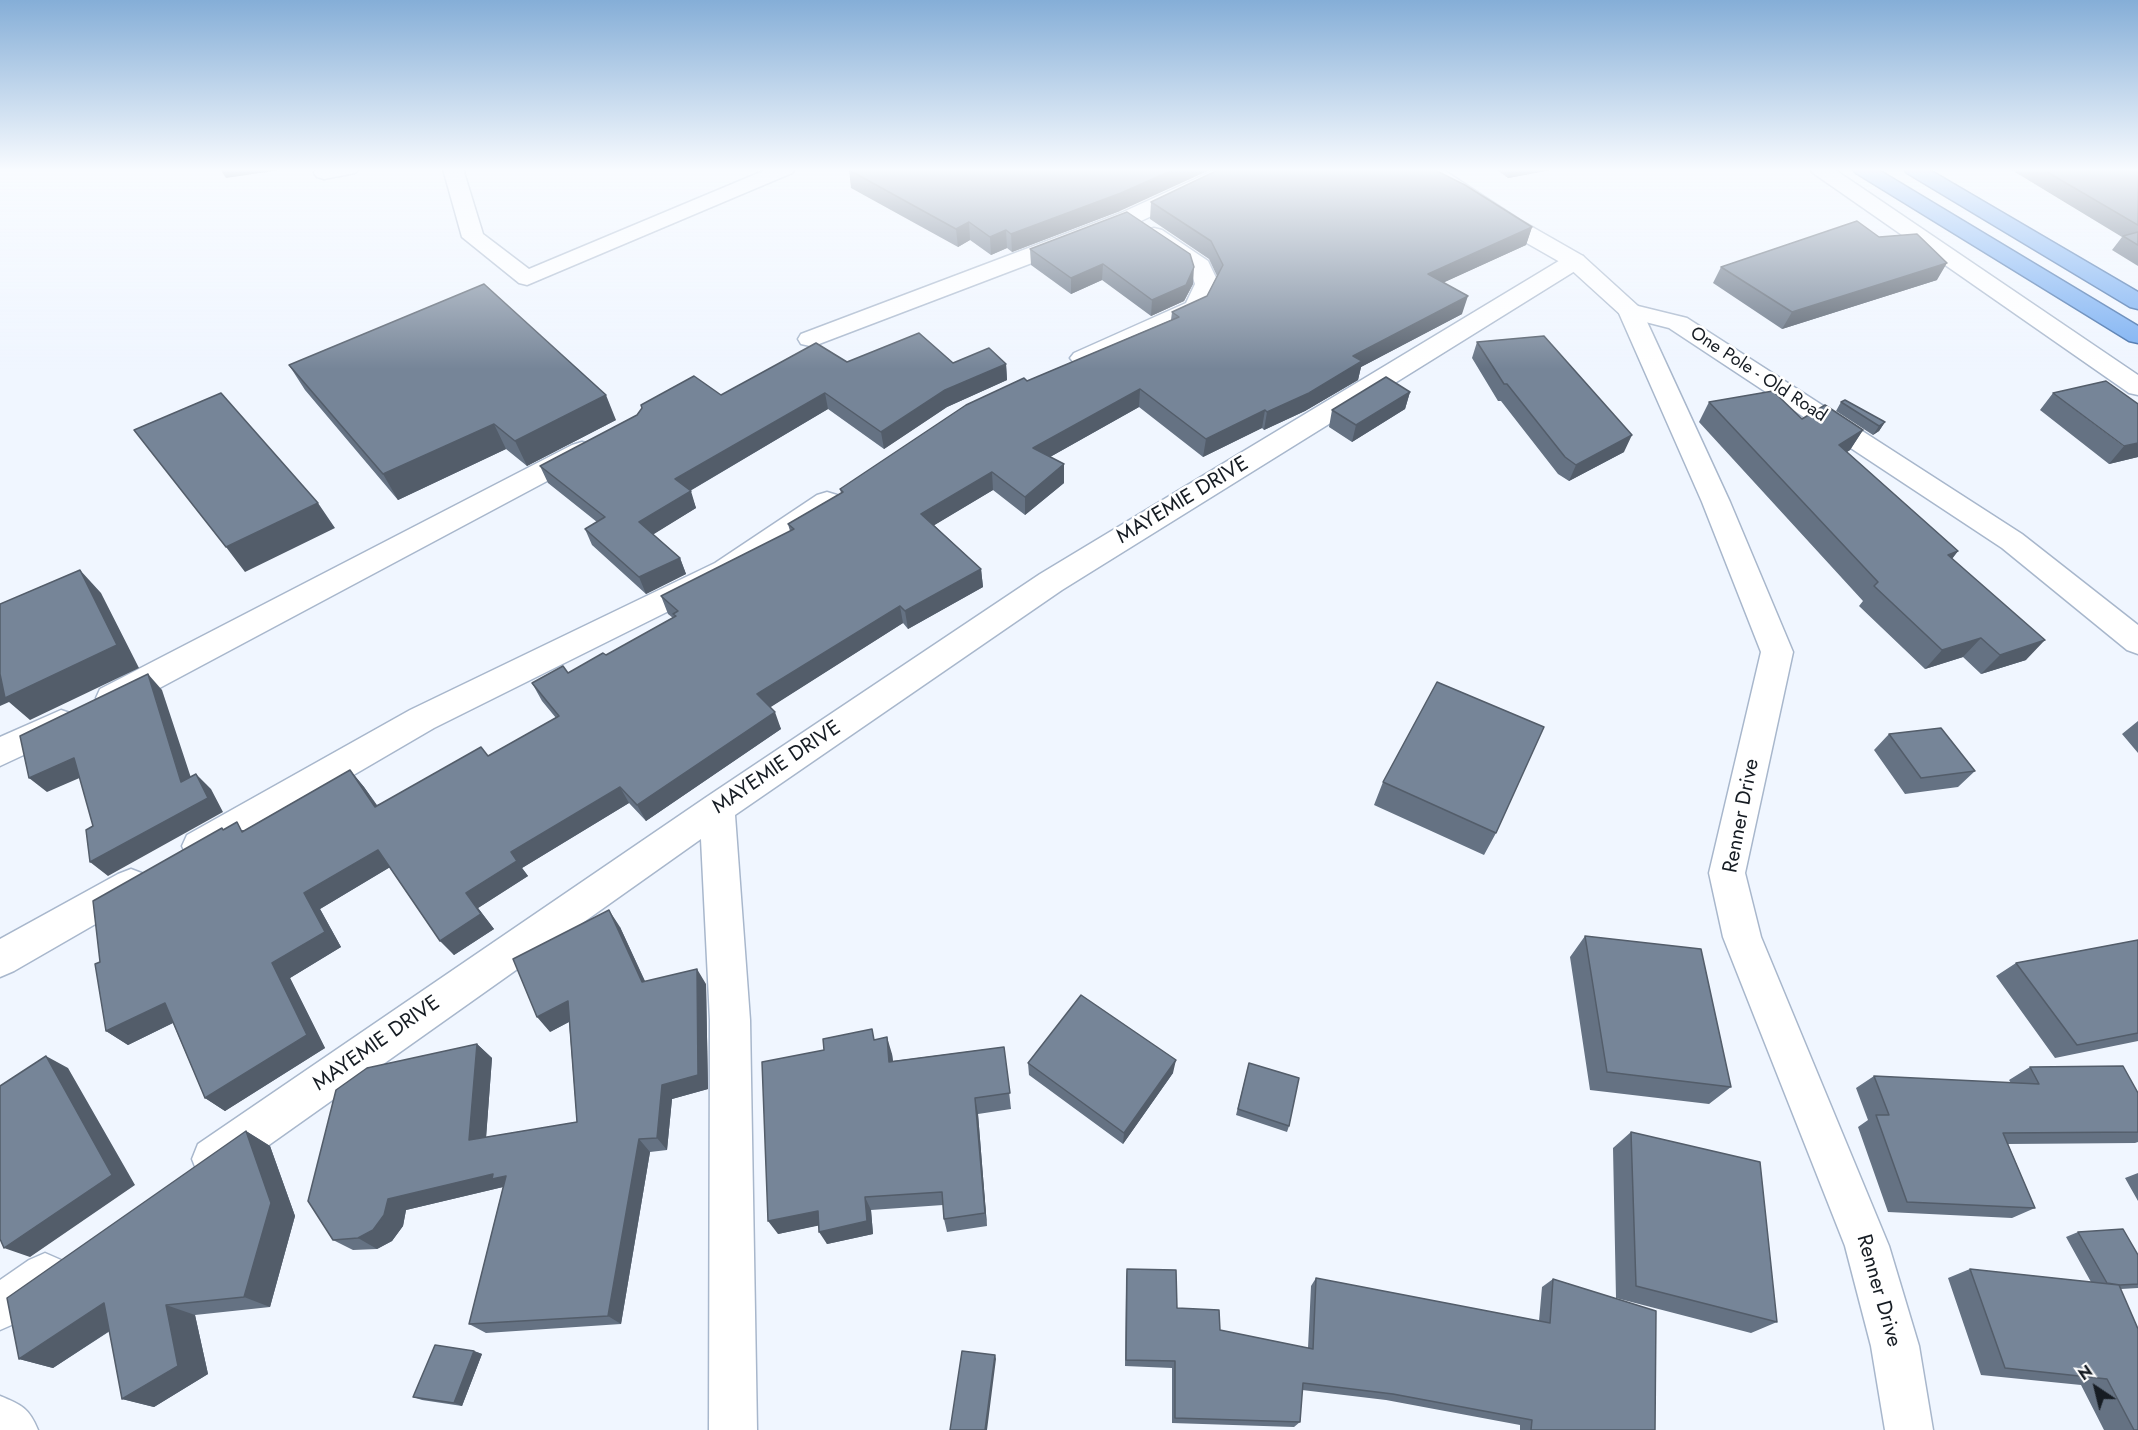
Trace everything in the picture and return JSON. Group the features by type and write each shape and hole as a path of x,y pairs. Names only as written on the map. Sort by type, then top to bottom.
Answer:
{"highway":[{"path":"1973,236 2138,336"},
{"path":"2026,236 2138,302"}],"street":[{"path":"473,236 526,278 626,236"},
{"path":"810,339 1082,236"},
{"path":"1055,371 1196,307 1207,284 1200,266 1155,236"},
{"name":"One Pole - Old Road","path":"1531,236 1575,261 1630,311 1678,323 2012,541 2138,642"},
{"path":"1917,236 2138,387"},
{"name":"MAYEMIE DRIVE","path":"187,1177 717,808 1051,582 1575,261"},
{"name":"Renner Drive","path":"1630,311 1716,502 1777,652 1727,873 1742,937 1867,1246 1895,1346 1909,1430"},
{"path":"0,752 87,710 601,441"},
{"path":"0,960 422,718 726,570 852,486"},
{"path":"717,808 730,1020 733,1430"},
{"path":"0,1307 69,1259"},
{"path":"0,1420 14,1430"}],"building":[{"path":"1065,236 1163,236 1190,254 1194,267 1186,285 1152,300 1103,264 1071,278 1030,249"},
{"path":"1203,236 1513,236 1428,274 1468,296 1353,356 1362,361 1309,393 1267,412 1265,410 1206,439 1140,389 1033,448 1064,464 1025,497 992,472 921,514 981,569 905,611 900,606 757,694 775,712 637,805 620,787 511,852 517,861 466,893 481,914 440,941 378,850 304,893 325,932 272,963 307,1035 205,1098 165,1003 106,1031 95,964 100,962 93,901 222,828 223,830 237,822 242,832 350,770 375,807 481,747 488,756 559,716 532,683 563,666 568,673 603,653 606,655 676,616 673,614 678,611 661,596 794,529 788,524 843,492 840,489 966,405 1024,378 1027,381 1179,317 1172,312 1207,296 1223,265 1211,241"},
{"path":"1813,236 1919,236 1947,263 1792,312 1721,267"},
{"path":"2123,236 2138,236 2138,245"},
{"path":"484,284 606,395 515,441 494,424 383,474 289,365"},
{"path":"919,333 953,363 989,348 1006,364 945,390 881,432 825,393 675,479 691,491 639,522 680,558 639,577 585,529 605,517 540,466 637,415 642,408 641,405 694,376 721,395 816,343 847,362"},
{"path":"1544,336 1632,435 1576,465 1565,457 1507,384 1504,384 1477,342"},
{"path":"1386,377 1410,392 1356,425 1332,410"},
{"path":"2106,381 2138,404 2138,443 2124,446 2053,393"},
{"path":"1773,391 1802,419 1825,405 1863,430 1839,445 1958,551 1948,555 2045,640 2000,655 1981,638 1942,650 1874,586 1878,582 1709,402"},
{"path":"221,393 318,503 226,547 134,430"},
{"path":"1845,400 1885,422 1879,426 1841,402"},
{"path":"80,570 117,645 5,698 0,674 0,604"},
{"path":"148,674 181,782 196,774 208,798 90,862 86,830 93,826 74,758 29,778 20,736"},
{"path":"1437,682 1544,727 1496,833 1383,782"},
{"path":"1941,728 1975,771 1921,778 1889,734"},
{"path":"609,910 642,982 697,969 698,1075 662,1085 657,1138 639,1139 608,1316 469,1324 506,1176 492,1179 493,1174 388,1199 384,1215 373,1230 358,1238 333,1240 308,1201 336,1090 367,1068 477,1044 469,1140 577,1122 568,1001 537,1017 513,959"},
{"path":"1585,936 1701,949 1731,1087 1607,1072"},
{"path":"2138,940 2138,1033 2077,1045 2016,963"},
{"path":"1081,995 1176,1060 1124,1133 1028,1063"},
{"path":"872,1029 874,1040 887,1037 889,1062 1004,1047 1010,1093 975,1098 985,1213 944,1219 942,1192 865,1197 867,1221 819,1232 818,1211 768,1221 762,1062 824,1050 823,1039"},
{"path":"46,1056 112,1175 4,1248 0,1239 0,1086"},
{"path":"1249,1063 1299,1078 1289,1126 1238,1109"},
{"path":"2123,1066 2138,1093 2138,1132 2003,1133 2035,1208 1907,1202 1876,1115 1889,1115 1874,1076 2039,1084 2030,1067"},
{"path":"246,1131 271,1203 244,1297 166,1305 178,1366 122,1399 104,1303 19,1359 7,1298"},
{"path":"1631,1132 1760,1162 1777,1322 1636,1286"},
{"path":"2123,1229 2138,1255 2138,1284 2107,1283 2078,1232"},
{"path":"1127,1269 1176,1270 1177,1308 1219,1310 1220,1330 1313,1349 1316,1278 1550,1323 1553,1279 1656,1311 1655,1430 1531,1430 1532,1420 1393,1394 1303,1383 1300,1422 1175,1418 1175,1361 1126,1360"},
{"path":"1970,1269 2119,1285 2138,1329 2138,1430 2134,1430 2107,1379 2005,1368"},
{"path":"435,1345 474,1351 454,1403 413,1397"},
{"path":"962,1351 995,1355 985,1430 950,1430"}]}
